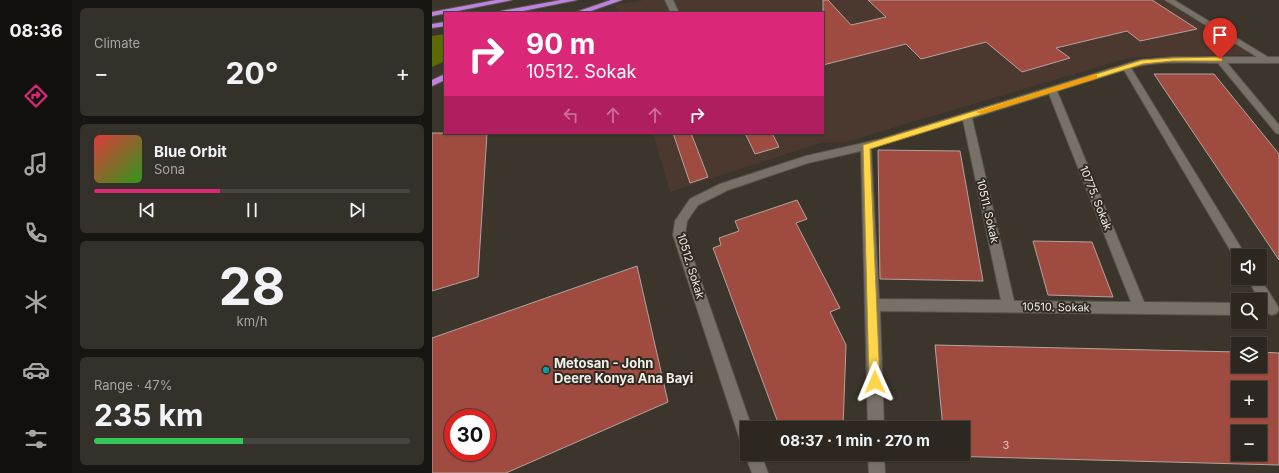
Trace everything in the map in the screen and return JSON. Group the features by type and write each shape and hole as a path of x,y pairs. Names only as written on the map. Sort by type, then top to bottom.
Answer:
{"highway":[{"path":"432,10 476,0"},
{"path":"432,14 508,0"},
{"path":"507,12 573,0"},
{"path":"580,12 618,0"},
{"path":"432,26 444,24"},
{"path":"432,32 444,30"},
{"path":"432,74 444,68"},
{"path":"432,83 444,77"}],"street":[{"path":"669,0 675,12"},
{"path":"1169,0 1266,60"},
{"path":"1220,59 1279,131"},
{"name":"10512. Sokak","path":"742,421 679,234 681,221 694,202 724,187 806,160 866,147 1126,67 1157,60 1279,60"},
{"path":"1126,67 1236,249"},
{"name":"10775. Sokak","path":"1052,89 1140,308"},
{"name":"10511. Sokak","path":"967,116 1009,306"},
{"path":"866,147 873,305 876,421"},
{"path":"1257,285 1270,309"},
{"name":"10510. Sokak","path":"873,305 1231,309"},
{"path":"756,461 760,473"},
{"path":"876,461 877,473"}],"shaded area":[{"path":"644,0 1163,0 1251,55 1132,57 845,142 820,143 670,192 653,134 824,134 824,12 618,12 615,5"}],"green space":[{"path":"444,34 444,61 432,67 432,36"}],"building":[{"path":"823,0 828,0 851,25 886,17 868,0 1152,0 1197,29 1140,41 1127,31 1056,48 1070,58 1022,72 986,42 921,59 906,44 824,65"},
{"path":"1154,74 1214,74 1279,154 1279,260"},
{"path":"432,133 487,134 478,277 432,291"},
{"path":"673,134 691,134 708,177 690,183"},
{"path":"745,134 772,134 779,147 755,154"},
{"path":"878,150 960,151 983,281 880,279"},
{"path":"797,200 807,219 796,223 840,308 830,312 846,345 843,421 777,421 713,248 721,245 719,238 739,231 735,221"},
{"path":"1033,241 1092,242 1113,297 1048,295"},
{"name":"Metosan - John Deere Konya Ana Bayi","path":"637,266 668,402 506,473 432,473 432,338"},
{"path":"935,345 1231,352 1231,373 1267,373 1267,352 1279,353 1279,465 970,457 970,421 942,421"}],"slow traffic":[{"path":"980,112 1095,76"}],"place":[{"name":"Metosan - John Deere Konya Ana Bayi","path":"546,370"}],"route":[{"path":"875,382 866,147 1142,62 1157,60 1220,59"}]}
